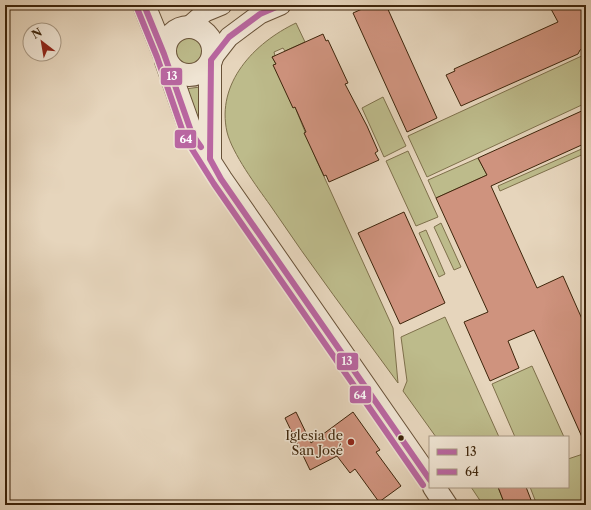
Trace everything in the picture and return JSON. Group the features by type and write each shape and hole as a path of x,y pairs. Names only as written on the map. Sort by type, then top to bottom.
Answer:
{"street":[{"path":"144,5 192,134 210,159 221,179 429,479"},
{"path":"222,5 206,12 188,27 173,32 168,39 165,58 176,73 184,76 198,74 211,62 228,37 260,14 281,5"},
{"path":"188,27 203,32 208,37 213,52 211,62 210,159"},
{"path":"435,488 446,505"}],"shaded area":[{"path":"296,23 305,42 285,51 283,48 274,52 275,56 272,57 276,64 274,65 293,107 295,107 316,159 393,328 398,383 317,273 252,180 239,160 227,132 225,114 227,97 233,81 253,53 281,31"},
{"path":"186,36 192,36 202,43 205,52 204,58 198,65 192,68 186,68 176,61 173,55 173,49 180,39"},
{"path":"586,54 586,103 427,177 408,136"},
{"path":"200,87 202,135 185,89"},
{"path":"383,97 406,146 384,157 362,108"},
{"path":"586,147 586,153 500,191 498,186"},
{"path":"408,151 438,217 416,226 386,161"},
{"path":"478,158 487,175 436,198 428,180"},
{"path":"441,223 461,267 454,270 434,227"},
{"path":"426,230 445,274 439,277 419,233"},
{"path":"445,317 499,436 435,436 403,391 407,381 401,337"},
{"path":"532,366 564,436 515,436 492,384"},
{"path":"586,453 586,500 573,505 537,505 530,488 569,488 569,459"},
{"path":"472,488 498,488 505,505 483,505"}],"building":[{"path":"371,5 386,5 437,118 407,132 353,13"},
{"path":"559,5 586,5 586,47 580,50 578,54 461,106 446,75 455,71 454,69 558,22 551,9"},
{"path":"323,34 326,41 328,40 348,83 345,84 367,126 378,151 375,153 379,160 329,182 326,175 324,176 304,133 306,132 273,65 276,64 272,57"},
{"path":"586,109 586,143 491,186 537,288 563,276 586,328 586,446 534,330 508,341 519,368 490,381 464,322 488,312 436,198 487,175 478,158"},
{"path":"404,212 445,303 400,324 358,233"},
{"path":"296,412 311,443 353,412 380,450 376,452 401,486 379,502 355,469 350,473 337,456 310,470 285,418"},
{"path":"498,488 526,488 533,505 505,505"}],"transit line":[{"name":"13","path":"144,5 164,54 192,134 201,147"},
{"name":"13","path":"281,5 260,14 229,37 211,60 210,159 221,179 429,479"},
{"name":"64","path":"137,8 157,57 185,138 214,184 423,485"}],"place":[{"name":"Iglesia de San José","path":"351,442"}]}
